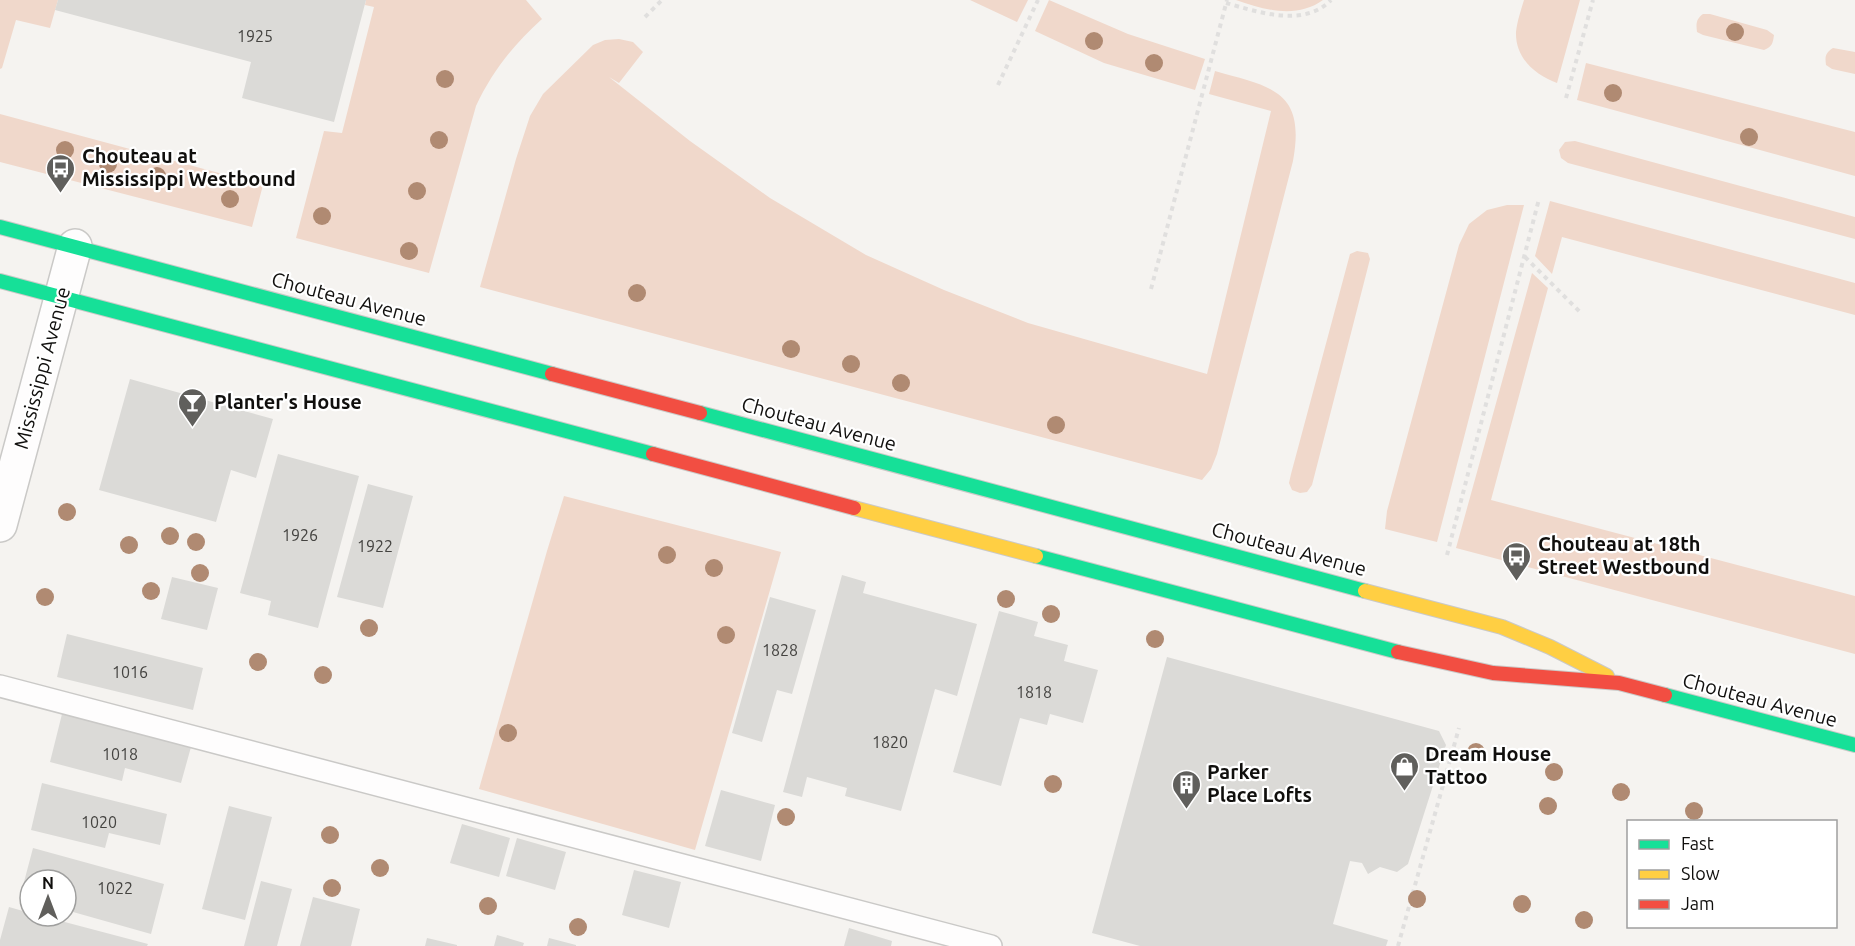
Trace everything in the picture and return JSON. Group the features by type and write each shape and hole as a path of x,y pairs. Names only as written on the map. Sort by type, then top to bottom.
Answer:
{"main road":[{"name":"Chouteau Avenue","path":"0,227 1502,627 1550,646 1619,683"},
{"name":"Chouteau Avenue","path":"0,281 1420,658 1492,673 1619,683 1855,745"}],"street":[{"name":"Mississippi Avenue","path":"0,525 75,246"}],"lane":[{"path":"0,686 991,946"}],"path":[{"path":"645,17 662,0"},
{"path":"998,85 1038,0"},
{"path":"1151,289 1227,1 1258,13 1285,16 1309,13 1331,0"},
{"path":"1566,98 1593,0"},
{"path":"1447,555 1539,199"},
{"path":"1524,256 1581,313"},
{"path":"1398,946 1459,728"}],"shaded area":[{"path":"0,0 58,0 50,28 16,20 0,69"},
{"path":"366,0 526,0 542,19 504,60 476,106 429,273 296,238 324,131 342,133 374,7 365,5"},
{"path":"970,0 1028,0 1017,22"},
{"path":"1049,0 1128,34 1205,59 1195,90 1104,63 1035,31"},
{"path":"1236,0 1323,0 1302,9 1280,11"},
{"path":"1524,0 1580,0 1557,83 1534,70 1519,50 1516,32"},
{"path":"1703,14 1767,30 1774,35 1773,42 1769,48 1764,50 1703,35 1697,32 1697,27 1698,20"},
{"path":"619,39 633,42 643,52 619,83 609,77 690,141 770,198 866,255 944,290 1028,323 1207,374 1271,111 1209,94 1215,71 1253,82 1280,95 1289,106 1294,119 1296,137 1293,161 1217,454 1211,469 1202,480 480,287 530,116 543,94 593,45 605,40"},
{"path":"1833,48 1855,52 1855,74 1832,69 1826,65 1826,55"},
{"path":"1586,63 1855,132 1855,176 1577,100"},
{"path":"0,114 263,185 252,227 0,162"},
{"path":"1575,141 1855,217 1855,239 1568,163 1561,158 1559,150 1565,142"},
{"path":"1550,201 1855,283 1855,315 1562,237 1552,274 1535,256"},
{"path":"1507,205 1524,205 1437,542 1385,529 1387,511 1459,245 1469,224 1487,210"},
{"path":"1357,251 1368,253 1370,259 1312,485 1307,492 1300,493 1292,490 1289,483 1291,474 1350,254"},
{"path":"1532,273 1548,288 1491,500 1855,596 1855,654 1456,548"},
{"path":"564,496 781,552 695,850 479,789"}],"building":[{"path":"58,0 366,0 334,122 242,98 251,62 55,10"},
{"path":"130,379 273,419 256,478 231,470 216,522 99,490"},
{"path":"278,454 359,476 318,628 268,615 271,601 240,593"},
{"path":"368,484 413,496 383,608 337,597"},
{"path":"842,575 866,582 863,593 977,624 957,696 935,689 901,811 845,796 847,788 807,777 802,797 783,792"},
{"path":"172,577 218,588 207,630 161,619"},
{"path":"770,597 816,610 792,694 777,690 762,742 732,733"},
{"path":"999,611 1038,622 1034,636 1068,645 1064,661 1098,670 1083,723 1050,714 1047,725 1020,718 1001,786 953,772"},
{"path":"67,634 203,668 193,710 57,677"},
{"path":"1167,657 1439,731 1446,745 1408,864 1397,872 1380,867 1368,874 1362,863 1350,861 1333,924 1388,940 1386,946 1140,946 1092,933"},
{"path":"62,714 191,747 181,783 125,768 122,781 50,762"},
{"path":"42,783 167,814 160,845 109,833 105,848 31,830"},
{"path":"721,790 775,805 761,861 705,846"},
{"path":"229,806 272,817 245,920 202,909"},
{"path":"462,824 510,838 499,877 450,863"},
{"path":"517,838 566,852 555,890 506,876"},
{"path":"33,848 164,884 151,934 78,913 78,868 28,868"},
{"path":"634,870 681,882 669,928 622,915"},
{"path":"261,881 292,889 277,946 244,946"},
{"path":"313,897 360,909 351,946 300,946"},
{"path":"9,907 18,910 18,928 78,928 78,926 148,944 147,946 0,946"},
{"path":"849,928 892,941 891,946 844,946"},
{"path":"497,935 524,943 523,946 494,946"},
{"path":"427,938 457,945 457,946 425,946"},
{"path":"549,938 576,945 576,946 547,946"}],"traffic: fast":[{"path":"0,227 552,374"},
{"path":"0,281 653,454"},
{"path":"700,413 1365,591"},
{"path":"1036,556 1398,652"},
{"path":"1665,695 1855,745"}],"traffic: slow":[{"path":"854,508 1036,556"},
{"path":"1365,591 1502,627 1550,647 1607,676"}],"traffic: jam":[{"path":"552,374 700,413"},
{"path":"653,454 854,508"},
{"path":"1398,652 1493,673 1619,683 1665,695"}],"place":[{"name":"Chouteau at Mississippi Westbound","path":"61,194"},
{"name":"Planter's House","path":"193,428"},
{"name":"Chouteau at 18th Street Westbound","path":"1517,582"},
{"name":"Dream House Tattoo","path":"1404,792"},
{"name":"Parker Place Lofts","path":"1186,810"}]}
